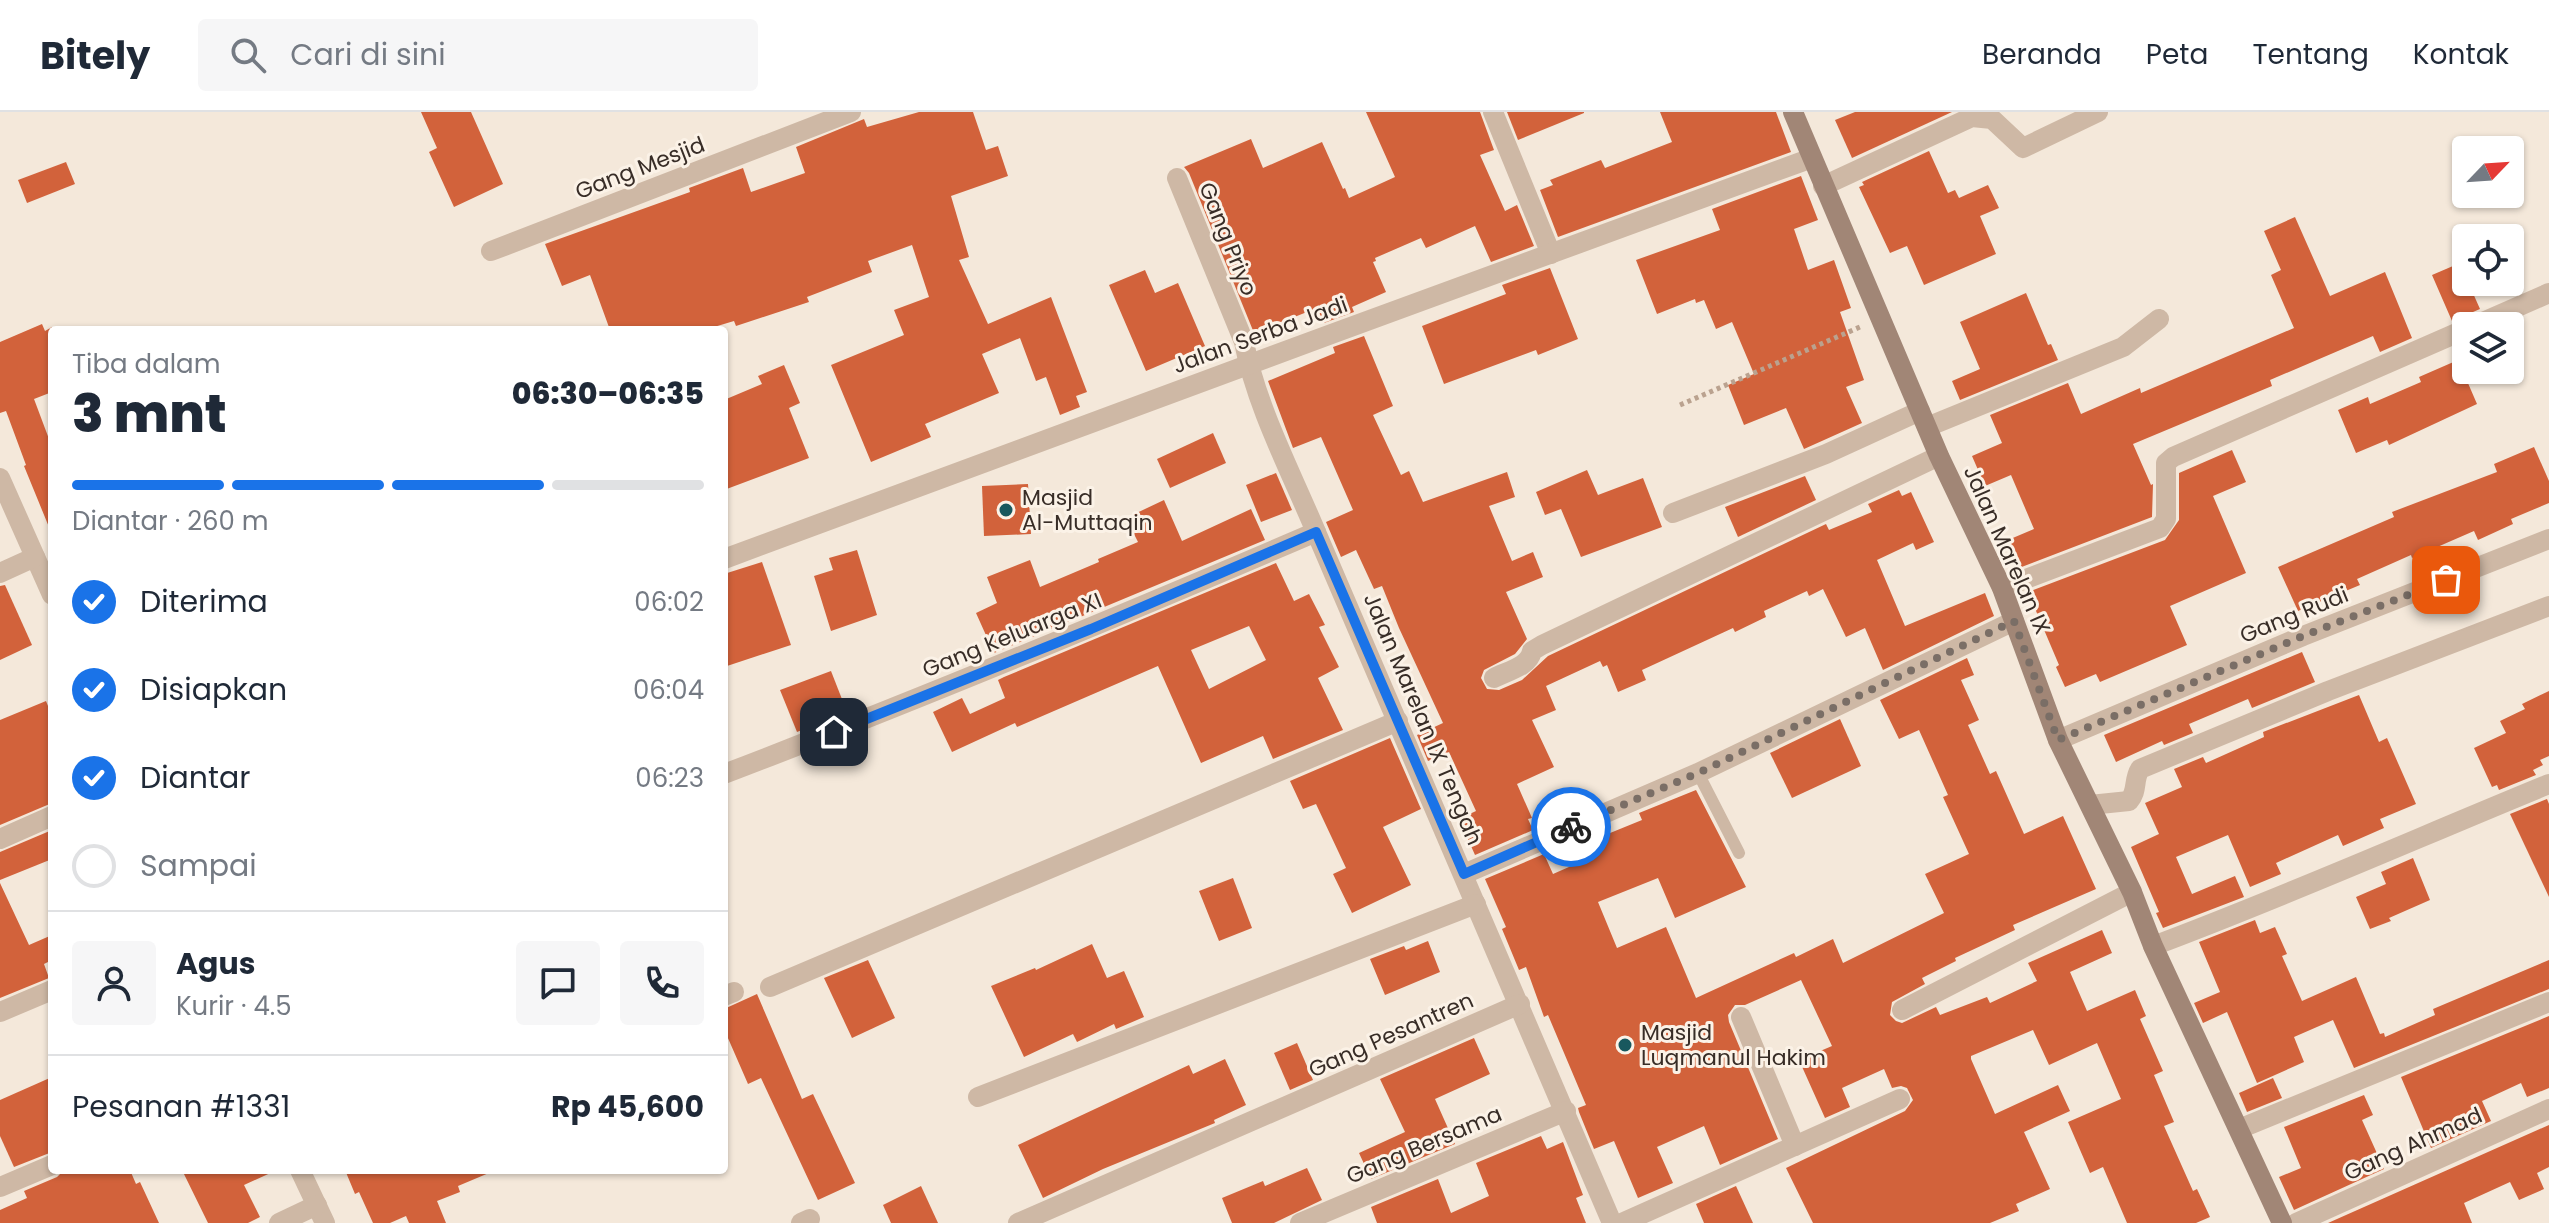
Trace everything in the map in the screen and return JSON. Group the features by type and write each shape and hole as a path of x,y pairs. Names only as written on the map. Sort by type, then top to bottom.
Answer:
{"main road":[{"name":"Jalan Marelan IX","path":"1793,112 1939,456 2002,588 2058,740 2132,892 2153,946 2282,1223"}],"street":[{"name":"Gang Mesjid","path":"491,251 851,112"},
{"path":"1493,112 1551,254"},
{"path":"1823,186 1972,117 1992,119 2023,148 2098,112"},
{"name":"Jalan Serba Jadi","path":"728,557 1126,408 1812,158"},
{"name":"Gang Priyo","path":"1177,178 1244,342 1248,365"},
{"path":"2506,312 2549,293"},
{"path":"1673,513 1826,454 2123,347 2159,319"},
{"path":"2002,588 2160,528 2166,519 2166,463 2173,457 2452,335"},
{"name":"Jalan Marelan IX Tengah","path":"1248,365 1316,532 1612,1223"},
{"path":"1494,678 1526,663 1532,651 1542,645 1939,456"},
{"path":"0,478 48,586"},
{"name":"Gang Keluarga XI","path":"728,772 1048,647 1316,532"},
{"name":"Gang Rudi","path":"2058,740 2303,636 2549,539"},
{"path":"0,573 35,557"},
{"path":"2090,805 2129,801 2135,794 2135,775 2140,769 2328,691 2549,606"},
{"path":"1464,874 1698,773 2014,621"},
{"path":"770,987 1398,721"},
{"path":"2153,946 2276,900 2370,856 2549,784"},
{"path":"0,839 48,818"},
{"path":"1902,1010 2132,892"},
{"path":"978,1097 1476,904"},
{"path":"0,1012 48,992"},
{"path":"2239,1129 2549,1002"},
{"name":"Gang Pesantren","path":"1018,1223 1520,1004"},
{"path":"1741,1017 1795,1146"},
{"path":"1622,1223 1900,1099"},
{"name":"Gang Ahmad","path":"2296,1223 2549,1109"},
{"name":"Gang Bersama","path":"1300,1223 1566,1111"},
{"path":"0,1187 48,1167"},
{"path":"279,1223 321,1214 302,1174"}],"lane":[{"path":"1698,773 1739,853"}],"path":[{"path":"1680,405 1879,319"}],"building":[{"path":"421,112 471,112 503,184 454,207 429,152 437,148"},
{"path":"919,112 973,112 986,150 998,146 1008,176 951,196 969,257 959,260 988,324 1051,297 1087,392 1076,396 1080,407 1060,415 1046,377 1036,381 1020,338 982,354 999,393 925,424 931,437 871,462 831,365 904,335 894,310 929,297 912,245 868,261 872,272 807,297 809,302 736,326 734,321 717,326 609,326 590,275 562,286 545,244 690,192 689,188 743,168 751,192 805,173 796,147 864,119 867,127"},
{"path":"1366,112 1480,112 1494,150 1480,155 1505,211 1517,205 1534,246 1491,262 1475,226 1426,248 1421,238 1375,258 1373,262 1386,292 1352,307 1354,312 1324,323 1317,308 1254,333 1184,167 1251,139 1263,168 1322,142 1349,198 1395,177"},
{"path":"1507,112 1584,112 1584,113 1518,140"},
{"path":"1660,112 1776,112 1791,152 1558,237 1540,190 1553,185 1550,180 1601,160 1605,168 1672,142"},
{"path":"1855,112 1952,112 1852,158 1835,120"},
{"path":"1929,151 1948,193 1955,190 1959,198 1988,185 1999,208 1980,216 1996,254 1924,285 1907,246 1890,253 1859,187 1864,185 1862,182"},
{"path":"66,162 75,184 27,203 18,180"},
{"path":"1801,176 1818,220 1794,229 1808,270 1834,260 1851,308 1840,312 1864,380 1846,387 1862,423 1804,449 1786,408 1744,425 1728,385 1754,374 1732,322 1716,329 1704,300 1696,303 1695,299 1657,314 1636,260 1720,230 1712,209"},
{"path":"2295,217 2330,296 2385,272 2412,338 2380,352 2373,336 2270,380 2272,386 2133,444 2153,484 2152,517 2019,568 2008,540 2034,529 2011,475 1985,486 1972,456 2002,443 1990,415 2068,383 2081,414 2140,388 2141,393 2294,328 2271,275 2281,270 2264,231"},
{"path":"2452,266 2452,296 2474,296 2480,309 2452,312 2452,321 2432,275"},
{"path":"1550,268 1578,339 1538,355 1536,350 1444,384 1422,326 1506,294 1502,285"},
{"path":"1145,270 1155,293 1178,283 1205,346 1146,371 1109,285"},
{"path":"2026,293 2048,345 2051,344 2058,360 1960,400 1952,381 1980,369 1960,322"},
{"path":"42,324 45,331 48,329 48,394 34,399 48,436 48,525 6,411 0,413 0,342"},
{"path":"1364,336 1393,406 1373,415 1401,475 1409,471 1423,502 1507,472 1515,497 1489,506 1512,561 1533,552 1543,577 1506,592 1527,639 1515,654 1484,670 1481,678 1487,689 1499,690 1522,680 1548,656 1826,524 1829,530 1872,512 1868,504 1899,490 1902,496 1911,492 1934,542 1916,550 1913,543 1877,560 1905,626 1985,593 1994,616 1883,670 1865,628 1846,637 1823,589 1809,596 1807,591 1764,611 1766,617 1735,632 1733,628 1642,670 1646,680 1618,692 1607,665 1603,667 1600,661 1546,686 1556,710 1532,720 1554,767 1517,784 1532,818 1528,819 1533,830 1475,855 1459,819 1476,811 1449,752 1428,761 1417,735 1443,723 1382,586 1374,589 1356,550 1341,557 1326,522 1353,510 1321,437 1293,448 1268,381 1335,353 1333,347"},
{"path":"2452,363 2452,384 2468,384 2477,404 2389,445 2387,440 2356,453 2338,410 2368,397 2370,404 2421,382 2419,377"},
{"path":"784,365 800,403 789,408 809,458 728,488 728,398 762,384 758,376"},
{"path":"1213,433 1226,463 1170,488 1157,459"},
{"path":"2534,447 2549,481 2549,503 2511,519 2513,524 2478,540 2474,531 2412,558 2411,555 2357,579 2360,585 2298,611 2278,567 2394,517 2392,512 2497,472 2494,464"},
{"path":"2232,450 2246,482 2213,496 2246,573 2170,606 2187,645 2100,682 2096,674 2065,687 2028,592 2165,540 2179,520 2179,473"},
{"path":"1587,470 1598,495 1643,478 1662,527 1581,557 1561,509 1545,515 1536,492"},
{"path":"1276,473 1292,510 1261,522 1246,485"},
{"path":"1805,476 1816,500 1738,537 1725,507"},
{"name":"Masjid Al-Muttaqin","path":"1028,484 1031,534 984,536 982,486"},
{"path":"1164,500 1182,541 1251,509 1265,540 994,653 976,613 997,603 987,577 1030,560 1040,587 1099,562 1098,559 1138,542 1126,518"},
{"path":"857,550 877,615 831,631 814,576 833,570 829,558"},
{"path":"762,562 791,645 728,666 728,573"},
{"path":"1276,563 1294,601 1309,594 1325,625 1319,627 1339,667 1318,678 1343,730 1273,759 1263,736 1201,763 1158,666 1017,727 1015,723 952,752 933,712 962,698 970,714 1005,698 998,680","holes":["1249,626 1266,660 1209,689 1191,650"]},
{"path":"5,585 32,645 0,660 0,586"},
{"path":"2302,652 2315,682 2252,708 2248,699 2189,724 2193,733 2164,745 2162,741 2116,762 2104,735"},
{"path":"1967,658 1974,675 1961,680 1979,720 1968,725 1990,774 1996,771 2024,834 2063,816 2096,889 2013,925 2015,930 1955,958 1956,961 1922,978 1925,984 1892,1002 1890,1015 1902,1023 1936,1007 1940,1015 1987,997 1990,1003 2037,981 2028,963 2102,930 2112,953 2070,972 2087,1011 2135,990 2146,1016 2140,1019 2163,1071 2154,1075 2174,1122 2164,1126 2193,1191 2197,1189 2210,1217 2196,1223 2127,1223 2103,1167 2090,1173 2068,1122 2121,1099 2097,1043 2049,1065 2033,1030 1971,1056 1971,1059 1995,1114 2058,1085 2070,1111 2024,1132 2050,1189 2016,1204 2019,1211 1990,1223 1813,1223 1786,1168 1905,1111 1913,1100 1907,1088 1892,1088 1884,1069 1842,1088 1850,1107 1825,1118 1799,1060 1832,1046 1801,980 1745,1005 1735,1005 1728,1015 1778,1139 1720,1165 1704,1126 1657,1147 1673,1183 1638,1198 1614,1141 1594,1149 1578,1108 1586,1105 1548,1015 1544,1017 1526,967 1519,970 1502,929 1506,927 1485,879 1544,854 1553,874 1594,856 1588,842 1642,820 1639,813 1696,790 1746,887 1675,918 1658,878 1598,902 1617,948 1666,927 1696,998 1794,953 1796,957 1833,939 1843,963 1944,913 1925,874 1969,854 1943,797 1948,795 1919,730 1899,739 1880,700"},
{"path":"831,671 847,712 797,732 780,690"},
{"path":"2549,691 2549,756 2540,760 2543,765 2533,770 2536,775 2499,790 2497,785 2492,787 2474,748 2506,733 2500,721 2525,709 2522,704"},
{"path":"2359,695 2379,742 2387,738 2416,804 2380,819 2384,828 2343,846 2338,835 2276,863 2281,874 2250,887 2228,835 2176,857 2192,894 2235,876 2244,897 2163,928 2131,847 2159,834 2145,803 2182,787 2174,769 2203,757 2206,763 2264,737 2263,732"},
{"path":"46,701 48,706 48,805 0,825 0,720"},
{"path":"1840,719 1861,766 1792,798 1770,753"},
{"path":"1390,738 1421,809 1383,827 1411,885 1352,913 1333,874 1346,868 1316,804 1303,809 1290,781"},
{"path":"2547,799 2549,804 2549,897 2510,814"},
{"path":"48,832 48,861 0,880 0,852"},
{"path":"2413,858 2430,900 2370,929 2356,897 2386,884 2381,872"},
{"path":"1233,878 1252,928 1219,941 1199,891"},
{"path":"0,883 29,945 48,937 48,962 44,964 48,978 0,998"},
{"path":"2255,920 2260,933 2275,927 2287,954 2282,956 2302,1001 2356,977 2380,1034 2384,1033 2385,1037 2435,1015 2433,1009 2549,960 2549,989 2354,1068 2333,1020 2294,1037 2304,1062 2257,1083 2227,1012 2203,1023 2194,1003 2220,992 2199,942"},
{"path":"1428,941 1440,972 1385,995 1370,959"},
{"path":"1092,944 1107,978 1124,971 1144,1017 1116,1029 1114,1024 1077,1042 1073,1034 1024,1057 991,986 1036,970"},
{"path":"868,960 895,1018 852,1038 824,978"},
{"path":"757,994 802,1099 813,1094 855,1183 818,1200 761,1078 748,1084 728,1038 728,1007"},
{"path":"2549,1016 2549,1088 2527,1097 2521,1083 2482,1101 2491,1121 2431,1148 2401,1077"},
{"path":"1474,1038 1490,1074 1435,1099 1455,1144 1371,1179 1359,1153 1405,1132 1380,1079"},
{"path":"1297,1043 1313,1080 1290,1090 1274,1053"},
{"path":"1225,1059 1246,1105 1214,1120 1215,1123 1103,1169 1043,1198 1018,1145 1189,1065 1193,1074"},
{"path":"2273,1078 2282,1098 2247,1112 2239,1093"},
{"path":"48,1079 48,1154 14,1167 0,1136 0,1100"},
{"path":"2364,1095 2373,1115 2362,1120 2384,1169 2294,1210 2279,1177 2301,1168 2284,1127"},
{"path":"2549,1125 2549,1167 2537,1173 2544,1189 2519,1200 2510,1182 2464,1203 2472,1223 2328,1223"},
{"path":"1541,1136 1547,1149 1563,1142 1583,1195 1576,1198 1586,1223 1377,1223 1371,1207 1438,1179 1451,1213 1489,1196 1476,1163"},
{"path":"1307,1168 1322,1200 1274,1223 1232,1223 1222,1198 1263,1181 1265,1186"},
{"path":"60,1174 132,1174 136,1184 140,1182 159,1223 0,1223 0,1210 27,1198 24,1191"},
{"path":"184,1174 268,1174 244,1185 260,1217 248,1223 208,1223"},
{"path":"347,1174 486,1174 458,1186 460,1192 437,1201 446,1223 409,1223 406,1216 390,1223 373,1223 359,1192 355,1194"},
{"path":"921,1186 938,1223 891,1223 883,1205"},
{"path":"1736,1186 1753,1223 1704,1223 1696,1204"}],"way so far":[{"path":"1571,827 1698,773 2014,621 2058,740 2303,636 2446,580"}],"place":[{"name":"Masjid Al-Muttaqin","path":"1006,510"},
{"name":"Masjid Luqmanul Hakim","path":"1625,1045"}],"route":[{"path":"834,732 1091,629 1316,532 1464,874 1571,827"}]}
